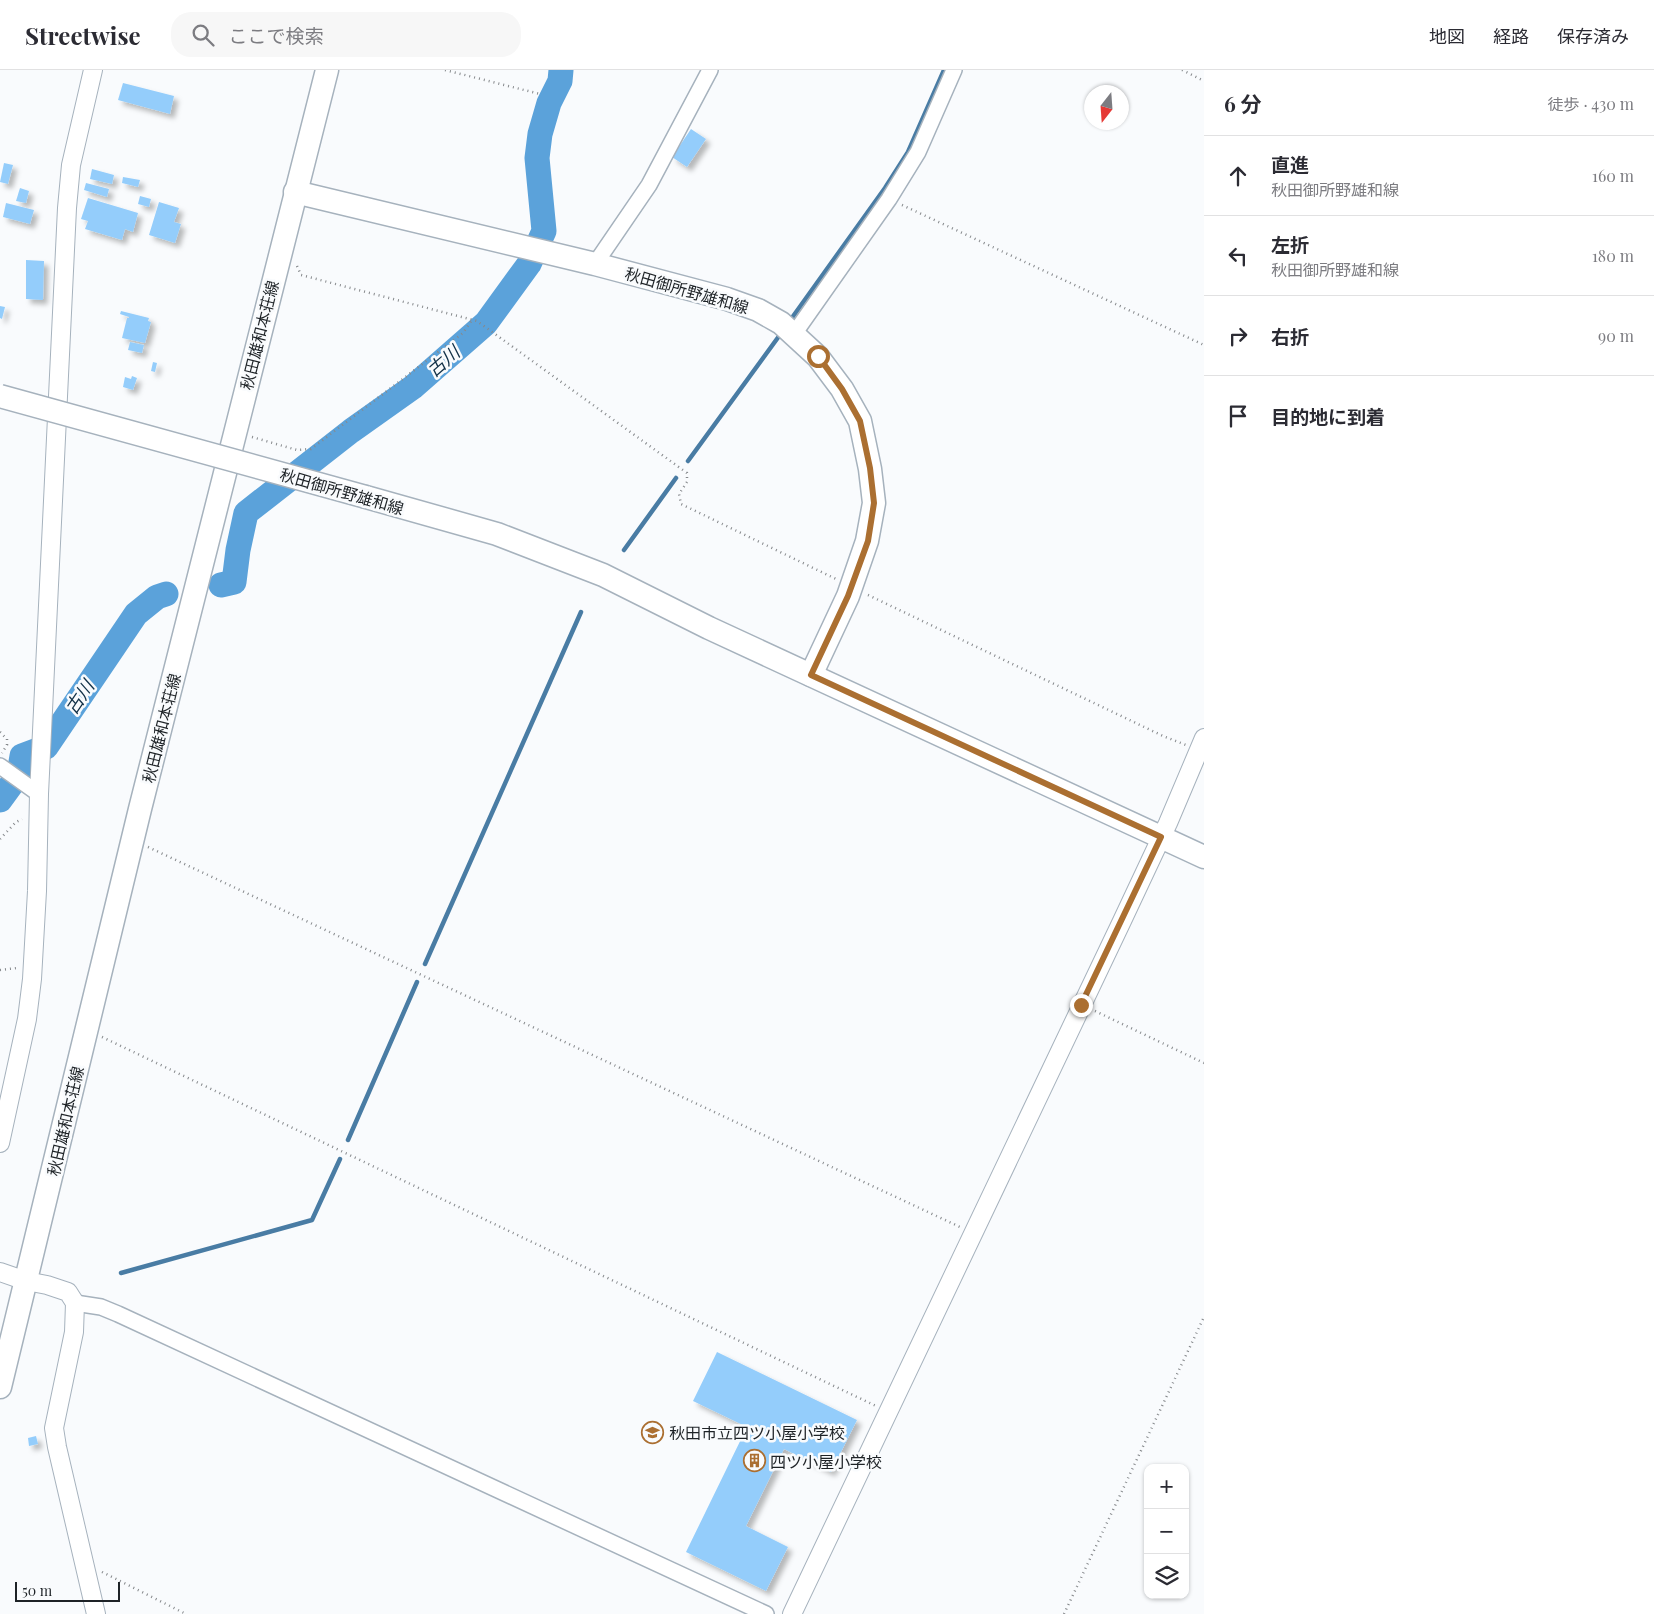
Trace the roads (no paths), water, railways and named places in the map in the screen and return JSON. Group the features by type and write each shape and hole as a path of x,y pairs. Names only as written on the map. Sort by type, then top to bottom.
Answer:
{"main road":[{"name":"秋田雄和本荘線","path":"0,1387 133,839 327,70"},
{"name":"秋田御所野雄和線","path":"295,192 596,264 727,299 758,310 789,330 818,356 842,389 860,421 870,468 874,503 868,541 852,587 811,675"},
{"name":"秋田御所野雄和線","path":"0,396 497,534 603,575 708,628 1204,857"}],"street":[{"path":"0,1143 27,1019 32,979 37,891 38,815 32,789 40,761 42,736 67,208 71,165 93,70"},
{"path":"596,264 649,185 710,70"},
{"path":"789,330 889,199 918,152 954,70"},
{"path":"792,1614 1161,837 1201,744"},
{"path":"6,771 32,789"},
{"path":"0,1272 68,1292 76,1303 74,1332 54,1428 96,1614"},
{"path":"76,1303 100,1307 118,1314 766,1614"}],"waterway":[{"name":"古川","path":"221,585 234,582 238,550 246,513 351,431 413,387 486,323 529,264 544,231 537,158 540,134 549,103 560,81 561,70"},
{"path":"789,322 885,188 908,152 944,70"},
{"path":"688,461 782,332"},
{"path":"624,550 676,478"},
{"name":"古川","path":"0,800 19,774 22,756 46,747 136,614 157,597 166,594"},
{"path":"425,964 581,612"},
{"path":"348,1140 417,982"},
{"path":"121,1273 312,1220 340,1159"}],"place":[{"name":"秋田市立四ツ小屋小学校","path":"653,1432"},
{"name":"四ツ小屋小学校","path":"754,1461"}]}
